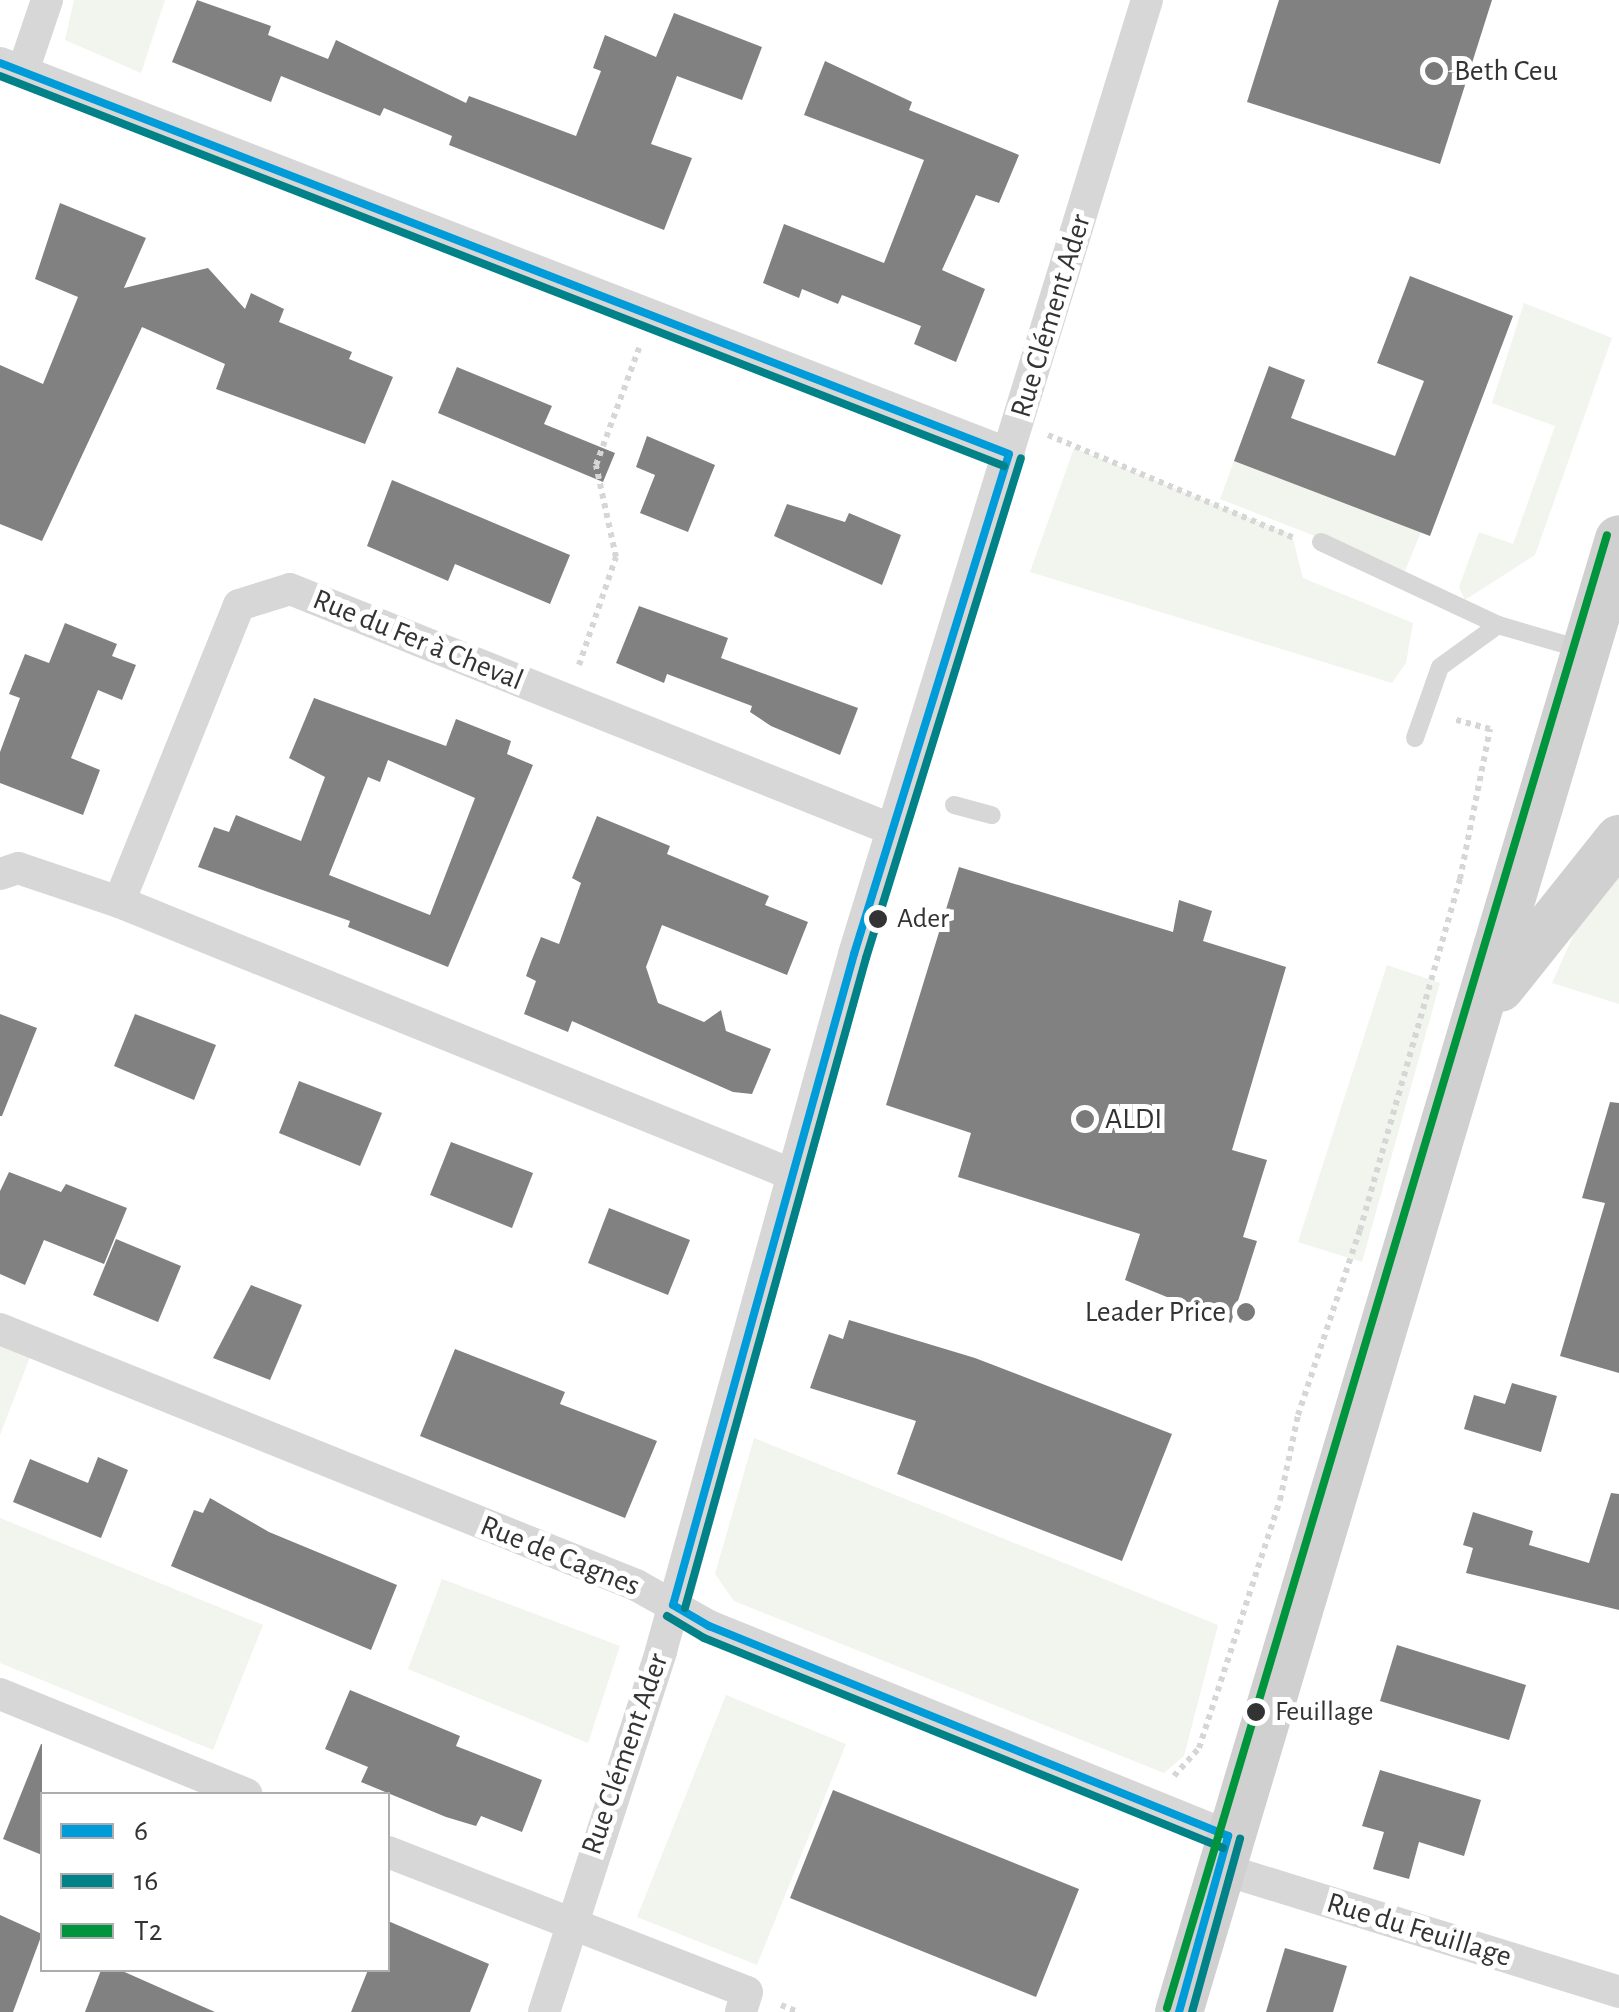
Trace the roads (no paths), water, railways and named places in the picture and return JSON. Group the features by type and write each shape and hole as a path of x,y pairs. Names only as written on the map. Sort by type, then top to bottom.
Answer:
{"main road":[{"path":"1179,2012 1223,1852 1478,1019 1603,660 1619,539"},
{"path":"1478,1019 1619,839"}],"street":[{"path":"47,0 12,67 651,315 1014,439"},
{"name":"Rue Clément Ader","path":"544,2012 673,1605 791,1174 1147,0"},
{"name":"Rue du Fer à Cheval","path":"119,902 239,605 290,589 893,830"},
{"path":"0,874 18,868 119,902 791,1174"},
{"name":"Rue de Cagnes","path":"0,1329 673,1605 709,1626 1142,1802 1223,1852"},
{"path":"0,1694 241,1792"},
{"name":"Rue du Feuillage","path":"1223,1852 1619,1992"},
{"path":"390,1853 747,1992 741,2012"}],"lane":[{"path":"1322,542 1498,626 1603,660"},
{"path":"1416,738 1440,666 1498,626"},
{"path":"954,804 992,816"}],"place":[{"name":"Beth Ceu","path":"1434,71"},
{"name":"Ader","path":"878,919"},
{"name":"ALDI","path":"1085,1119"},
{"name":"Leader Price","path":"1246,1312"},
{"name":"Feuillage","path":"1256,1712"}]}
